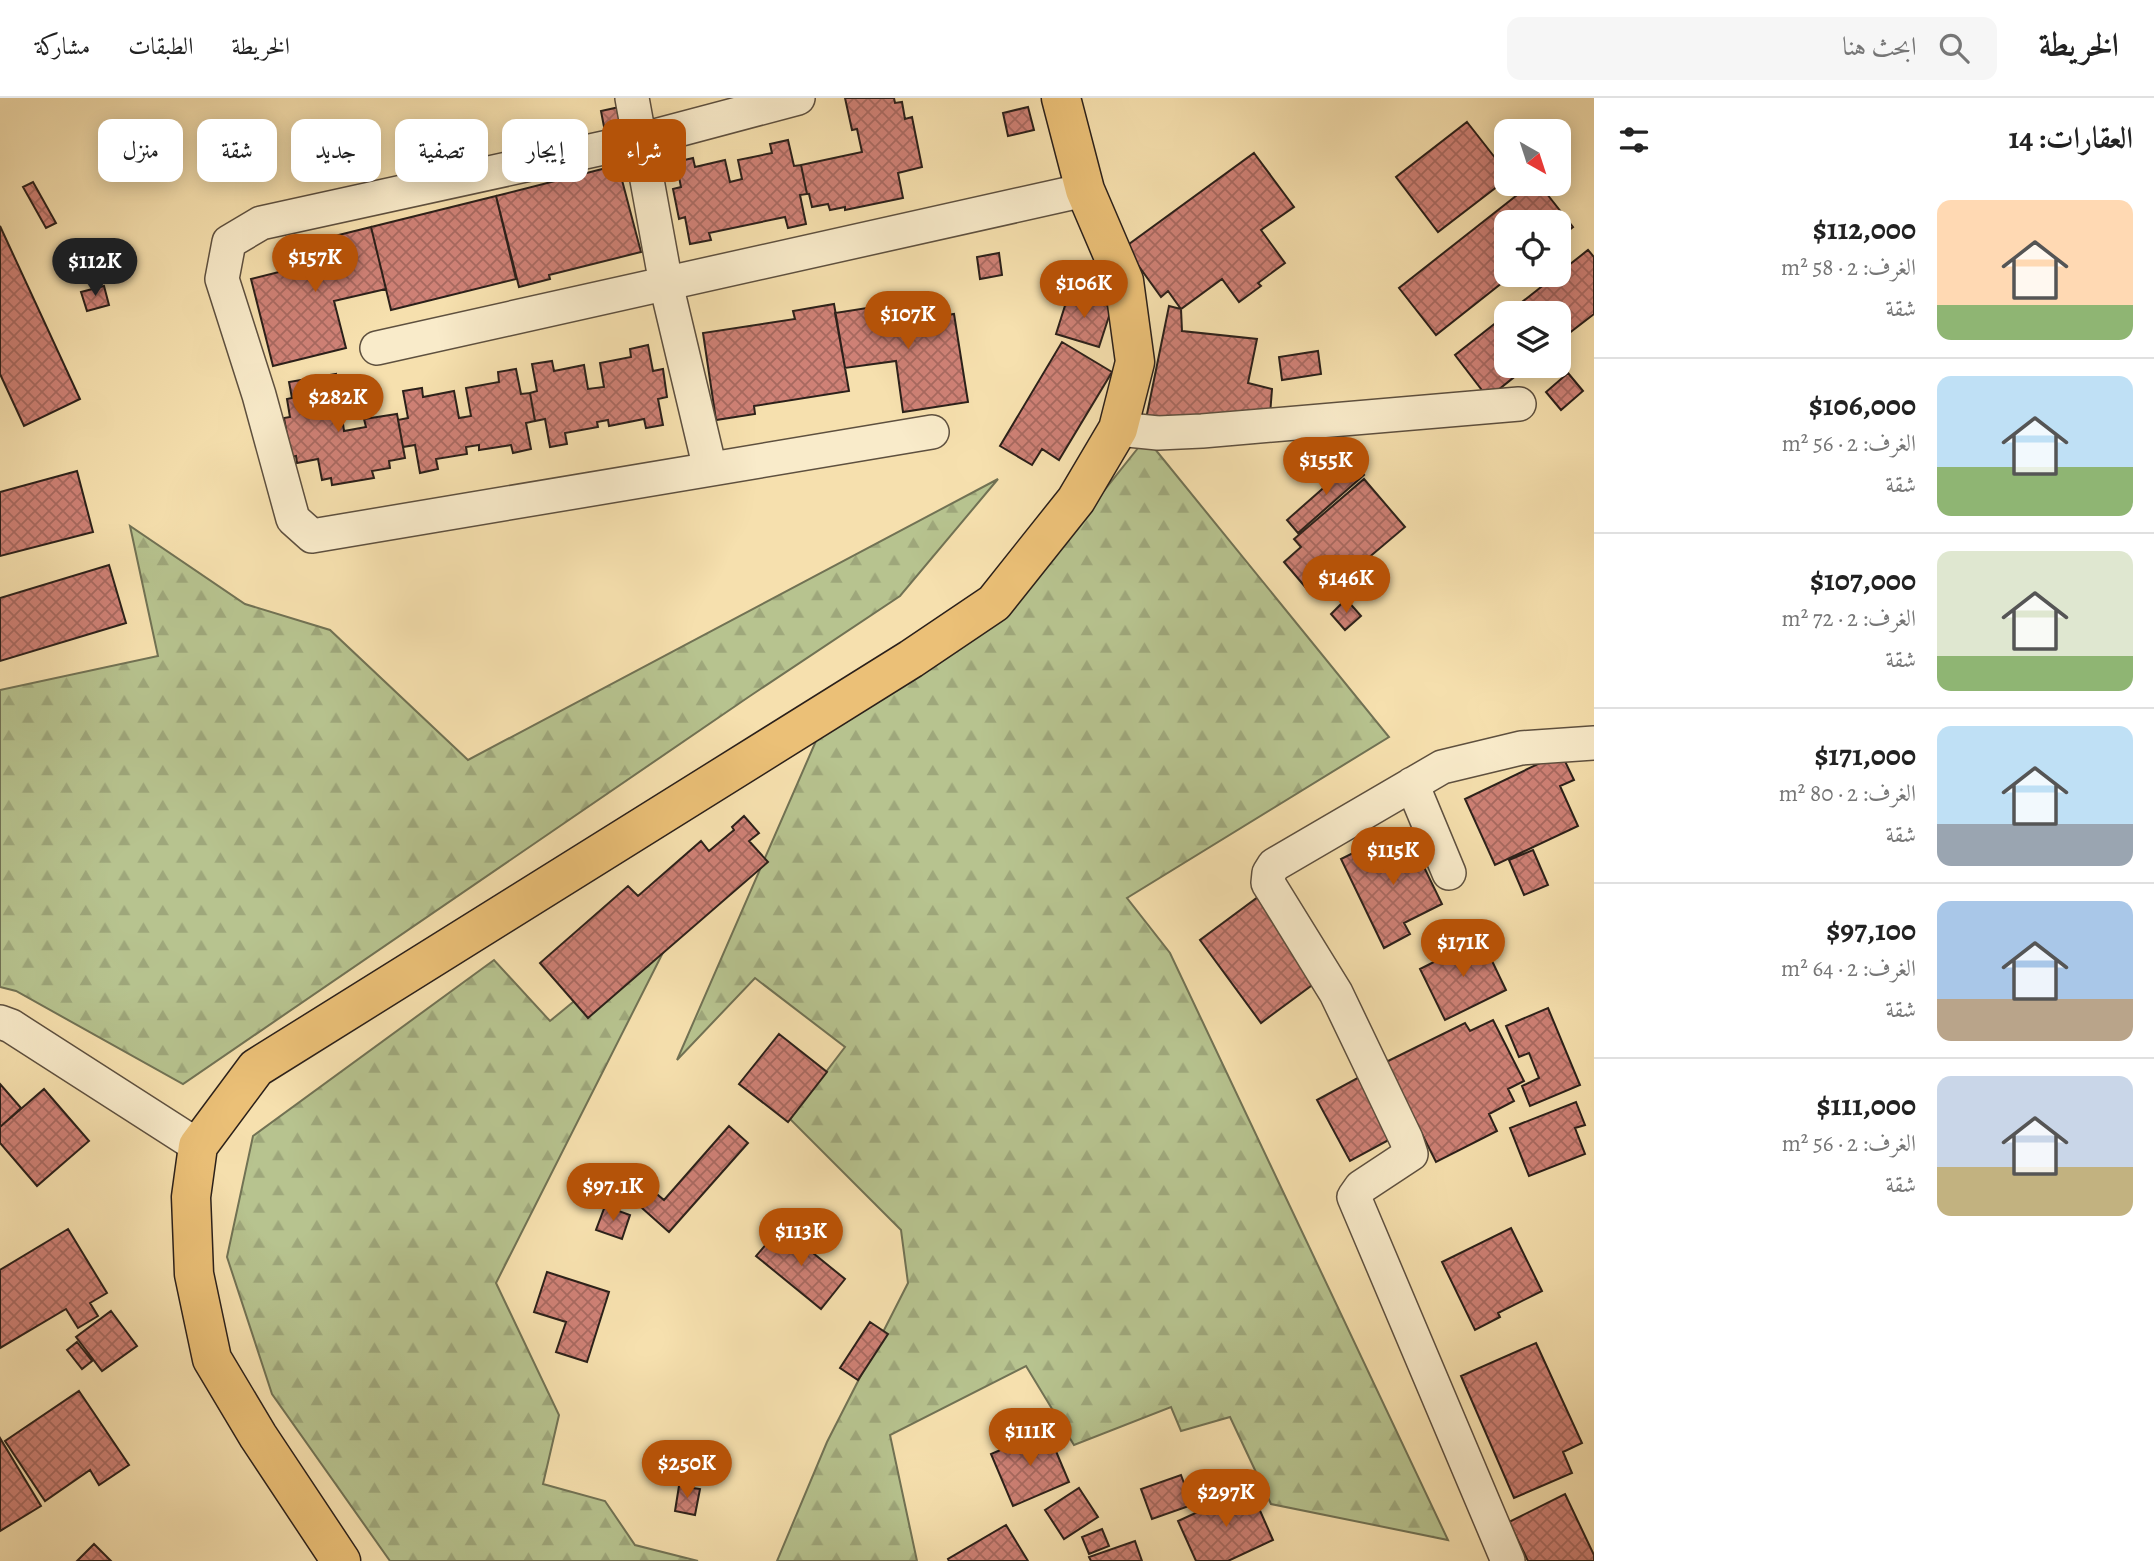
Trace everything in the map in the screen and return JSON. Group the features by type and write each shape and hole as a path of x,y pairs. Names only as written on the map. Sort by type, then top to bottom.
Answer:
{"main road":[{"path":"341,1561 258,1436 212,1359 194,1274 191,1197 198,1146 256,1068 911,659 994,603 1076,500 1118,429 1135,362 1124,281 1085,190 1061,98"}],"street":[{"path":"632,98 636,119"},
{"path":"686,128 798,98"},
{"path":"602,148 261,223 229,242 222,279 293,519 312,536 932,432"},
{"path":"648,182 666,284 710,469"},
{"path":"377,348 1085,190"},
{"path":"1118,429 1158,433 1202,431 1519,404"},
{"path":"1508,1561 1354,1197 1361,1187 1411,1154 1406,1139 1336,993 1268,883 1269,873 1273,865 1442,767 1521,748 1594,743"},
{"path":"1412,784 1449,873"},
{"path":"0,1022 11,1026 198,1146"}],"green space":[{"path":"1146,438 1389,737 1127,898 1170,953 1448,1540 1271,1504 1230,1417 1181,1431 1171,1407 1074,1445 1026,1366 890,1435 917,1561 777,1561 827,1442 908,1283 901,1230 790,1119 845,1047 755,978 677,1060 819,734 1012,606"},
{"path":"998,479 900,596 183,1084 16,991 0,987 0,690 158,656 130,526 245,604 330,630 468,760"},
{"path":"684,911 496,1283 559,1415 543,1484 605,1501 635,1545 698,1561 390,1561 272,1394 227,1257 253,1136 494,960 550,1021"}],"building":[{"path":"845,98 894,98 895,103 902,102 905,119 912,117 922,167 898,173 903,198 845,210 845,207 830,210 828,204 812,207 801,165 862,152 857,129 852,130"},
{"path":"624,106 627,119 603,119 601,111"},
{"path":"1028,107 1034,130 1008,136 1003,113"},
{"path":"1467,122 1494,156 1494,189 1438,232 1396,177"},
{"path":"788,140 794,166 801,165 807,194 800,195 806,224 788,228 785,217 709,233 711,240 690,244 685,217 679,219 673,189 681,187 680,182 686,182 686,160 693,158 695,167 725,160 730,182 742,179 738,160 772,153 770,144"},
{"path":"1254,153 1294,207 1261,230 1285,263 1258,283 1261,286 1239,302 1222,279 1181,309 1168,291 1161,297 1125,247"},
{"path":"602,169 602,182 622,182 641,252 549,275 550,279 519,287 496,196 551,182 588,182 588,173"},
{"path":"33,182 56,223 46,228 23,187"},
{"path":"496,196 516,279 391,310 371,227"},
{"path":"1516,196 1548,196 1560,210 1498,210"},
{"path":"1494,213 1494,287 1497,287 1436,335 1399,288"},
{"path":"0,226 80,399 24,426 0,374"},
{"path":"371,227 386,289 334,301 346,348 273,366 251,279 283,271 278,250"},
{"path":"1588,250 1594,257 1594,314 1571,332 1571,301 1523,301 1541,287 1571,287 1571,263"},
{"path":"999,253 1002,275 980,279 977,257"},
{"path":"104,286 109,305 87,311 81,292"},
{"path":"1069,293 1112,307 1099,347 1056,334"},
{"path":"925,299 928,318 954,314 968,402 903,412 896,361 845,368 835,313"},
{"path":"834,304 849,391 754,406 755,414 716,420 703,333 795,319 793,311"},
{"path":"1169,306 1181,309 1182,331 1257,339 1248,383 1272,389 1270,415 1145,424"},
{"path":"1494,324 1494,378 1513,378 1488,398 1455,355"},
{"path":"1062,342 1112,372 1059,460 1042,449 1032,465 1000,446"},
{"path":"648,345 653,371 663,369 667,397 658,399 663,425 646,428 644,419 609,426 608,420 597,422 598,427 565,433 567,444 550,447 545,419 535,421 530,393 537,391 532,364 552,361 554,371 584,365 588,389 604,387 600,363 631,357 630,349"},
{"path":"1318,351 1321,374 1282,380 1279,357"},
{"path":"516,369 521,394 530,393 535,421 526,423 531,449 513,453 511,445 479,450 479,445 466,447 467,454 436,459 438,469 420,473 415,445 403,447 398,420 408,418 403,391 422,388 423,397 454,391 459,418 471,416 466,388 499,382 498,372"},
{"path":"336,374 344,431 366,427 364,419 397,414 405,458 389,461 390,468 372,471 374,478 332,485 331,478 322,480 318,459 297,463 296,456 291,457 284,418 290,417 287,399 292,398 289,382"},
{"path":"1571,377 1583,391 1561,410 1546,392 1562,378"},
{"path":"1353,462 1364,475 1298,533 1287,520"},
{"path":"77,471 93,532 0,556 0,492"},
{"path":"1364,479 1405,527 1335,586 1325,574 1307,589 1284,562 1301,547 1294,539"},
{"path":"109,565 126,623 0,661 0,598"},
{"path":"1346,599 1361,616 1345,630 1331,614"},
{"path":"1561,753 1574,780 1560,786 1578,826 1495,865 1465,799"},
{"path":"744,816 759,833 749,841 768,862 588,1018 540,963 628,886 638,896 701,841 709,851 734,830 732,827"},
{"path":"1420,835 1430,856 1421,861 1442,904 1404,923 1410,934 1384,948 1341,859 1371,844 1377,857"},
{"path":"1533,850 1548,885 1524,895 1509,860"},
{"path":"1258,897 1319,980 1261,1023 1200,940"},
{"path":"1481,938 1506,990 1445,1020 1420,969"},
{"path":"1548,1008 1580,1085 1530,1106 1522,1086 1539,1078 1529,1053 1519,1057 1506,1026"},
{"path":"1493,1020 1524,1081 1508,1089 1514,1101 1489,1114 1497,1131 1436,1162 1386,1062 1465,1023 1470,1031"},
{"path":"779,1034 827,1072 788,1122 739,1084"},
{"path":"1363,1075 1396,1136 1350,1161 1317,1100"},
{"path":"0,1084 21,1108 0,1127"},
{"path":"44,1089 89,1141 37,1186 0,1143 0,1127"},
{"path":"1576,1102 1585,1125 1575,1128 1585,1154 1529,1176 1510,1128"},
{"path":"729,1126 748,1143 669,1232 634,1201 647,1186 664,1200"},
{"path":"605,1206 630,1215 622,1239 596,1230"},
{"path":"781,1227 845,1279 821,1309 756,1256"},
{"path":"1511,1228 1542,1291 1498,1313 1500,1317 1475,1330 1442,1262"},
{"path":"68,1229 107,1293 90,1303 98,1316 78,1328 66,1309 0,1348 0,1270"},
{"path":"547,1272 609,1292 587,1362 556,1352 566,1322 534,1312"},
{"path":"111,1311 137,1346 102,1371 76,1337"},
{"path":"870,1322 888,1334 858,1380 840,1368"},
{"path":"77,1342 92,1361 82,1369 67,1350"},
{"path":"1536,1343 1582,1443 1563,1452 1572,1473 1514,1498 1461,1376"},
{"path":"79,1391 129,1465 99,1485 90,1470 45,1501 5,1441"},
{"path":"1047,1430 1069,1482 1013,1506 991,1454"},
{"path":"0,1438 41,1506 0,1531"},
{"path":"1181,1475 1192,1505 1152,1519 1141,1489"},
{"path":"679,1486 700,1489 695,1515 675,1511"},
{"path":"1079,1488 1098,1517 1064,1539 1045,1510"},
{"path":"1250,1488 1273,1540 1228,1561 1196,1561 1178,1521"},
{"path":"1565,1494 1594,1555 1594,1561 1528,1561 1509,1522"},
{"path":"1006,1525 1028,1561 949,1561 948,1559"},
{"path":"1102,1529 1109,1546 1089,1554 1082,1537"},
{"path":"1135,1541 1142,1561 1091,1561 1089,1557"},
{"path":"94,1544 111,1561 77,1561"}]}
